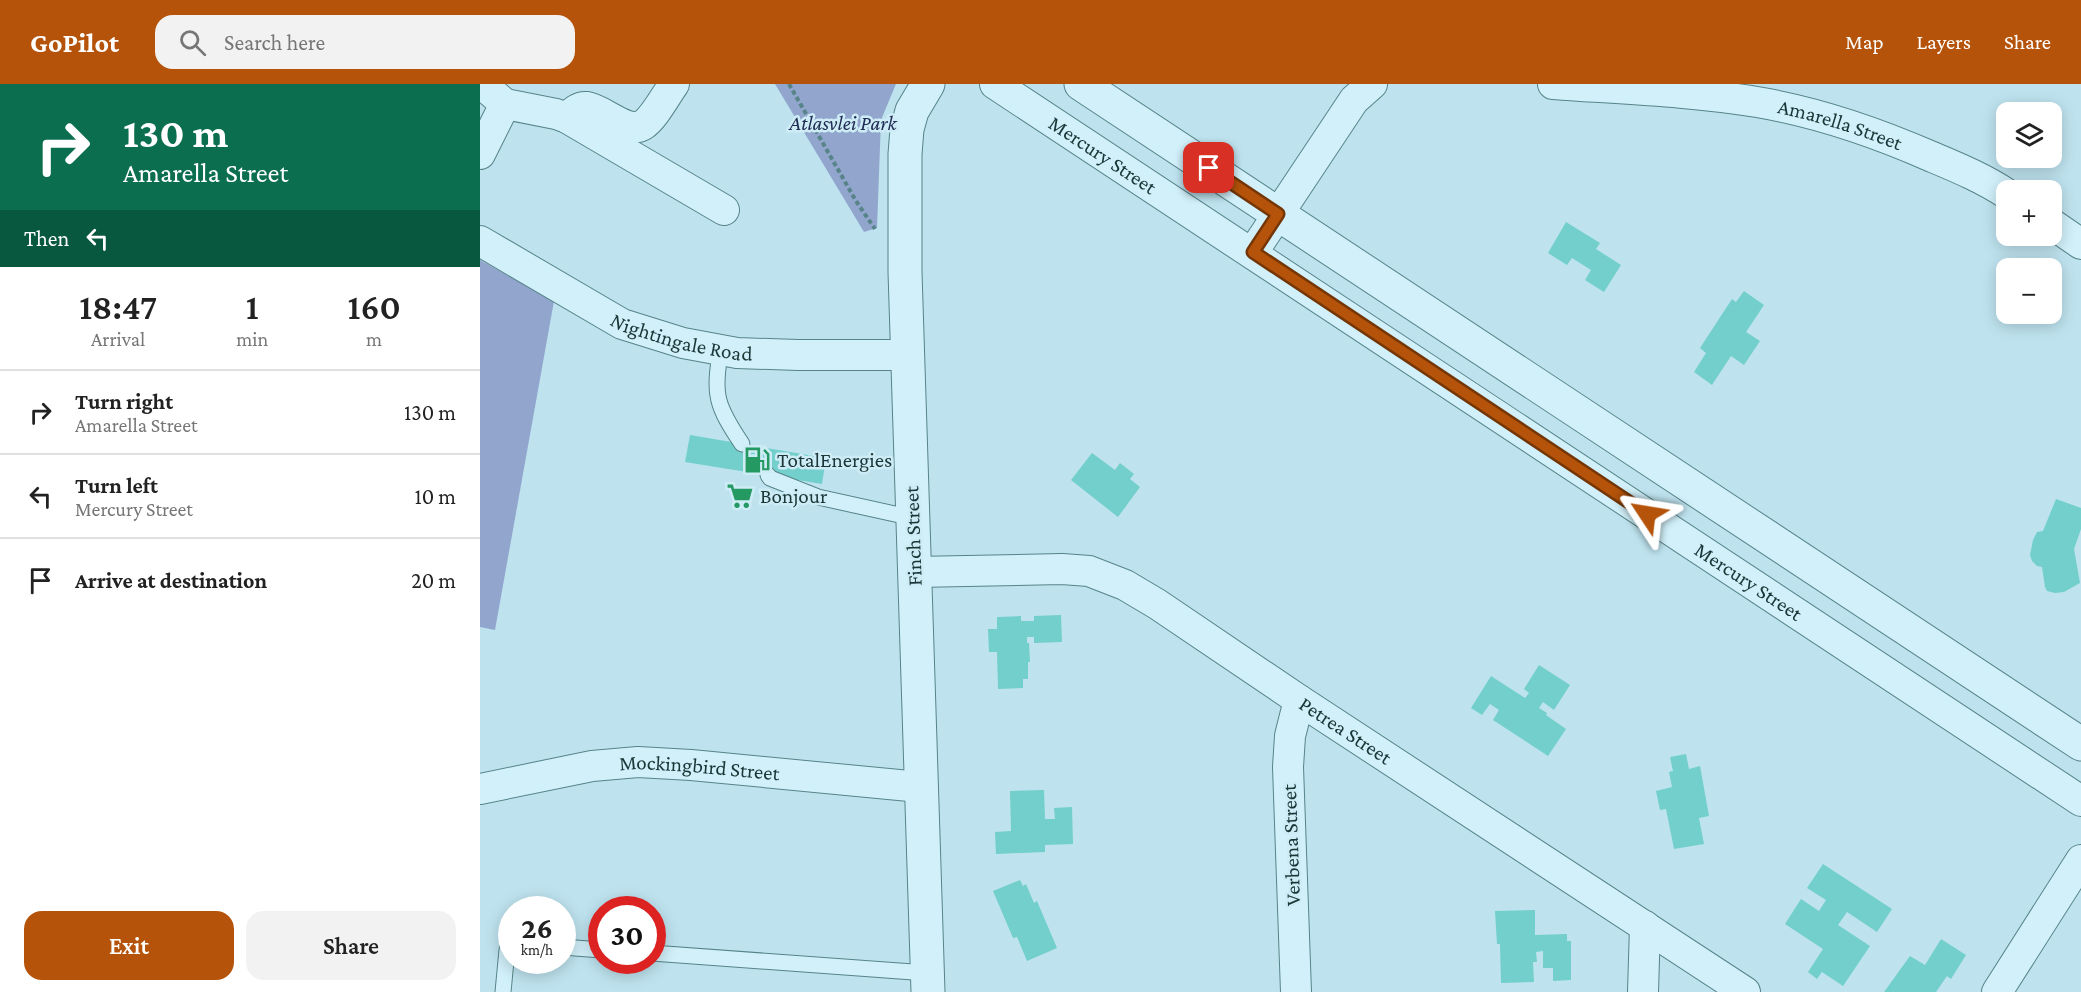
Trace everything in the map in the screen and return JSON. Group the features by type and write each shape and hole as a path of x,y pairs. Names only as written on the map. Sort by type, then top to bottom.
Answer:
{"street":[{"path":"482,84 505,104 567,118 724,210"},
{"path":"567,118 574,111 587,107 629,127 639,127 646,122 674,84"},
{"name":"Finch Street","path":"927,982 907,355 905,154 912,111 928,84"},
{"name":"Mercury Street","path":"995,84 1253,252 2081,801"},
{"path":"1081,84 1283,208 2081,723"},
{"path":"1116,84 1283,208 2081,744"},
{"path":"1253,252 1354,100 1372,84"},
{"name":"Amarella Street","path":"1553,84 1716,96 1792,110 1892,139 1996,188"},
{"path":"480,154 505,104"},
{"path":"2062,231 2081,244"},
{"name":"Nightingale Road","path":"480,241 622,324 682,343 737,353 907,355"},
{"name":"Petrea Street","path":"915,572 1062,569 1089,572 1125,585 1745,992"},
{"name":"Verbena Street","path":"1296,992 1288,767 1290,736 1299,700"},
{"name":"Mockingbird Street","path":"480,789 592,766 638,762 920,787"},
{"path":"1997,992 2081,860"},
{"path":"1643,992 1645,926"}],"lane":[{"path":"721,350 716,377 718,399 725,418 742,444"},
{"path":"768,475 770,478 818,497 913,518"},
{"path":"666,954 927,982"},
{"path":"503,992 505,974"}],"path":[{"path":"789,84 856,201 880,236"}],"green space":[{"name":"Atlasvlei Park","path":"775,84 896,84 881,120 877,228 864,232"},
{"path":"480,260 554,301 495,630 480,627"}],"building":[{"path":"1566,222 1600,243 1596,249 1621,265 1604,292 1585,280 1591,270 1572,258 1567,265 1548,253"},
{"path":"1744,291 1764,305 1746,332 1760,341 1744,365 1731,356 1712,385 1694,372 1706,353 1700,348 1732,299 1736,302"},
{"path":"690,435 826,458 822,484 685,462"},
{"path":"1092,453 1115,470 1120,463 1134,474 1130,479 1140,487 1118,517 1071,480"},
{"path":"2056,499 2081,508 2081,529 2074,549 2080,583 2064,592 2055,593 2047,591 2042,567 2032,561 2030,555 2033,540 2037,532 2043,531"},
{"path":"1061,615 1062,642 1034,643 1034,637 1027,637 1030,662 1028,662 1028,679 1023,679 1023,688 998,689 997,652 989,652 988,629 997,629 997,617 1021,616 1021,621 1034,621 1034,616"},
{"path":"1539,665 1570,685 1554,710 1543,702 1539,708 1566,729 1548,756 1493,720 1499,710 1490,704 1482,715 1471,708 1491,676 1525,698 1529,693 1524,689"},
{"path":"1686,754 1689,769 1700,766 1709,816 1699,818 1704,844 1674,849 1666,809 1660,810 1656,791 1672,787 1669,772 1673,771 1670,757"},
{"path":"1044,790 1045,819 1055,819 1054,808 1072,807 1073,844 1045,845 1045,852 996,854 995,832 1011,831 1010,791"},
{"path":"1823,864 1892,909 1877,932 1847,912 1838,925 1870,946 1843,986 1822,972 1817,979 1808,972 1823,949 1785,924 1801,899 1819,911 1826,900 1807,888"},
{"path":"1020,880 1023,886 1026,884 1034,903 1037,901 1057,948 1027,961 1017,937 1013,938 993,891"},
{"path":"1535,910 1535,935 1567,934 1567,941 1571,941 1571,980 1553,981 1553,968 1543,968 1543,951 1536,952 1537,962 1533,962 1534,982 1501,983 1500,944 1497,944 1495,911"},
{"path":"1941,939 1966,955 1951,979 1947,976 1936,992 1884,992 1910,956 1925,965"}],"place":[{"name":"TotalEnergies","path":"757,460"},
{"name":"Bonjour","path":"740,496"}],"route":[{"path":"1209,168 1278,214 1253,252 1647,514"}]}
